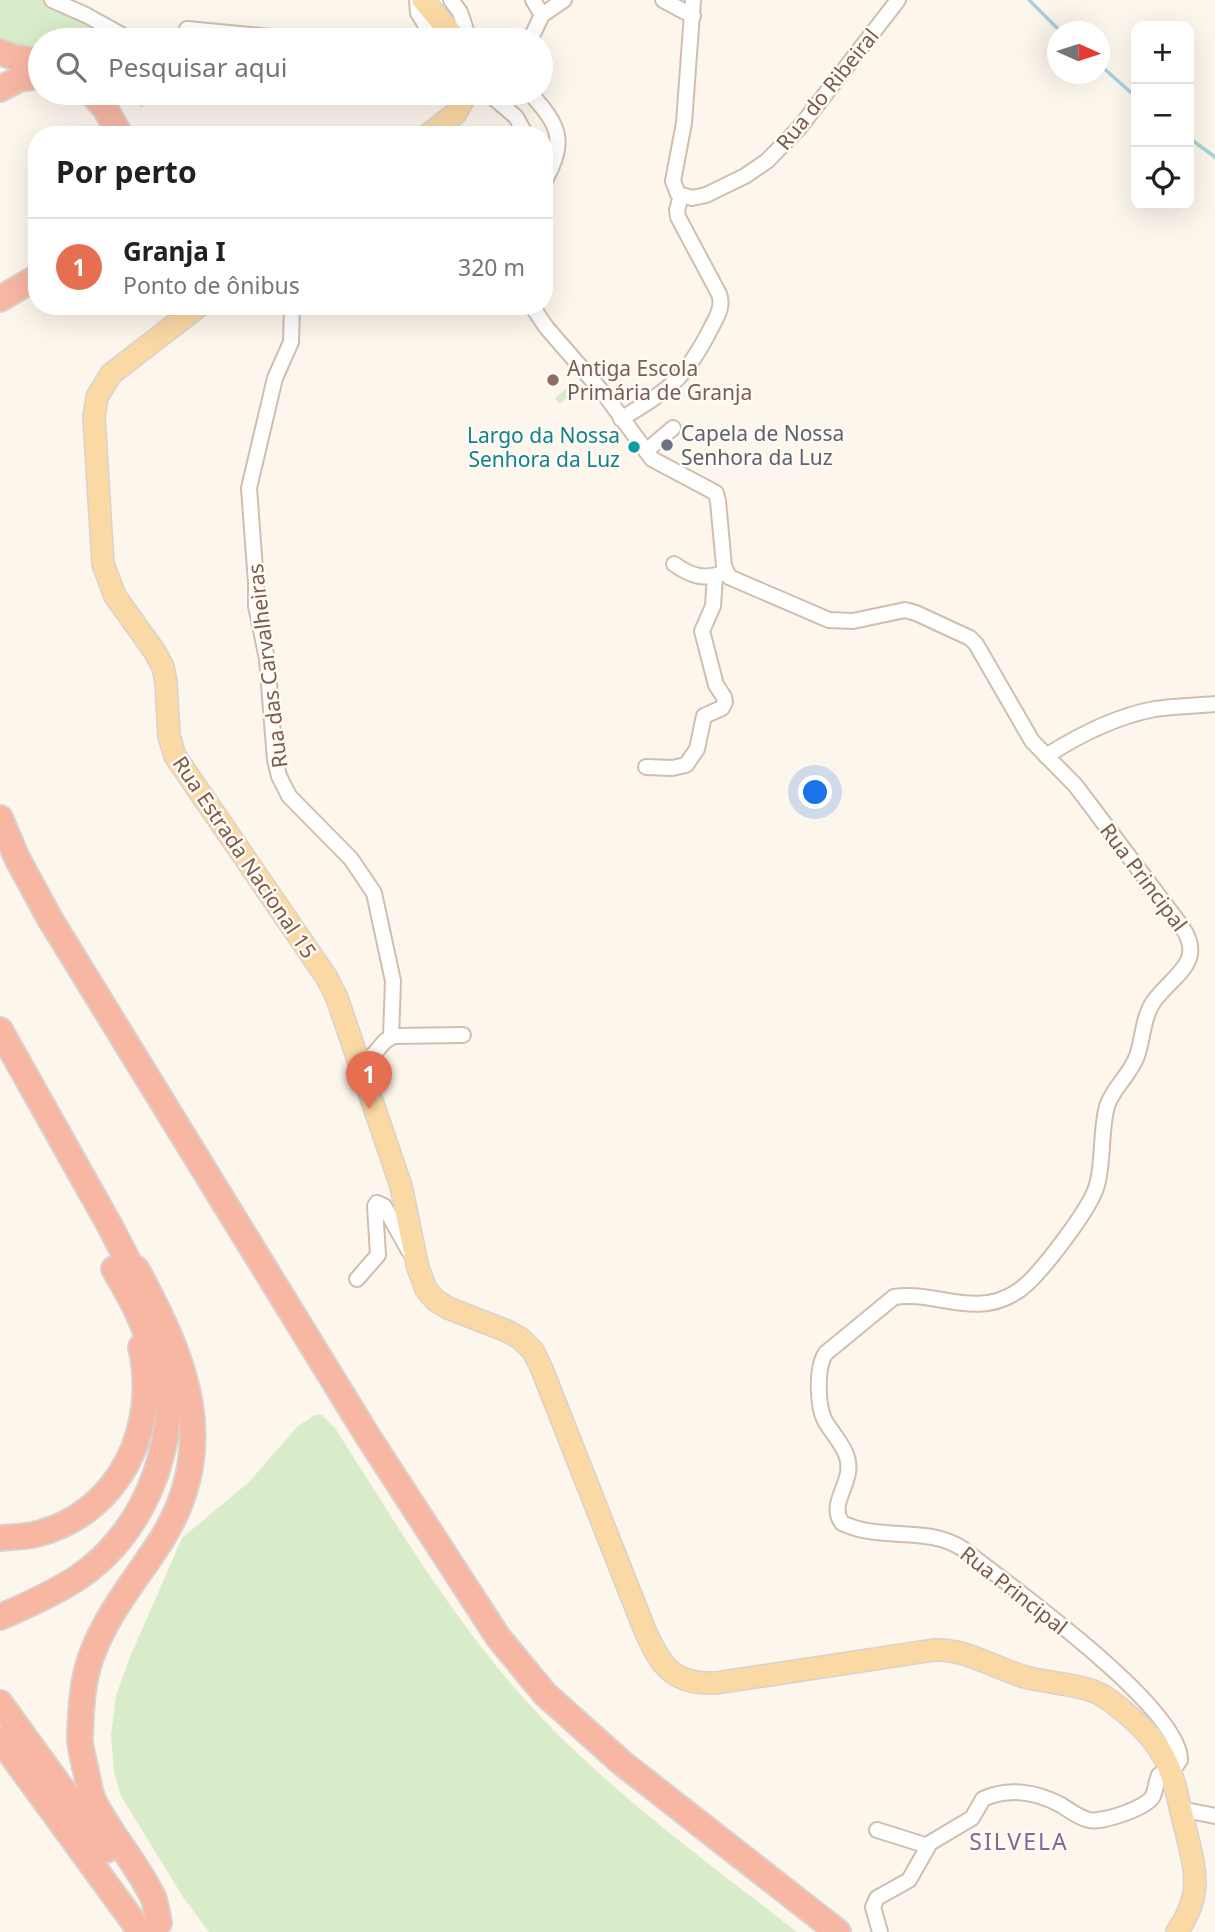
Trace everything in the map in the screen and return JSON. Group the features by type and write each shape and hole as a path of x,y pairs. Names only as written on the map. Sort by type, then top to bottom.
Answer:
{"highway":[{"path":"0,52 28,60"},
{"path":"0,89 19,79 28,78"},
{"path":"109,105 117,126"},
{"path":"111,105 126,126"},
{"path":"0,286 28,269"},
{"path":"0,299 28,282"},
{"path":"0,818 17,858 50,919 374,1446 498,1637 545,1694 622,1763 838,1932"},
{"path":"0,833 43,924 254,1275 491,1642 539,1700 616,1770 823,1932"},
{"path":"0,847 42,931 93,1006"},
{"path":"0,1030 32,1105 120,1263 145,1329 154,1366 157,1413 140,1481 124,1512 103,1537 69,1568 27,1593 0,1603"},
{"path":"0,1063 32,1105"},
{"path":"0,1538 37,1534 86,1511 110,1488 134,1452 145,1412 146,1368 120,1263"},
{"path":"0,1617 36,1602 78,1578 113,1547 140,1508 155,1477 165,1443 169,1403 165,1357 153,1315 132,1274 120,1263"},
{"path":"120,1263 137,1270 165,1323 184,1371 191,1405 190,1464 183,1497 163,1537 113,1612 91,1656 82,1691 79,1740 93,1800 154,1899 155,1929"},
{"path":"0,1703 155,1929"},
{"path":"0,1739 155,1929"}],"main road":[{"path":"423,0 448,28"},
{"path":"439,126 456,113 460,105"},
{"name":"Rua Estrada Nacional 15","path":"187,315 118,368 105,381 97,397 94,428 103,564 115,596 163,667 169,736 175,756 327,978 341,1006 403,1194 418,1268 426,1289 441,1305 521,1339 537,1359 656,1654 673,1675 689,1681 707,1683 934,1650 963,1653 1024,1676 1099,1694 1152,1736 1162,1749 1170,1769"},
{"path":"1170,1769 1194,1863 1196,1885 1191,1909 1177,1932"}],"street":[{"path":"52,0 109,28"},
{"path":"417,0 418,13 441,28"},
{"path":"451,0 460,12 458,28"},
{"path":"533,0 542,15"},
{"path":"536,28 542,15 564,0"},
{"path":"663,0 693,16"},
{"path":"621,419 673,385 695,358 721,305 719,294 678,217 681,196 673,181 683,132 693,0"},
{"name":"Rua do Ribeiral","path":"681,196 692,198 706,195 745,176 767,161 800,127 898,0"},
{"path":"502,105 516,117 521,126"},
{"path":"540,105 549,115 558,138 553,164"},
{"name":"Rua das Carvalheiras","path":"292,315 291,342 275,378 249,488 256,606 267,659 275,760 289,796 351,859 374,893 393,981 391,1037"},
{"path":"538,315 658,464 716,492 719,500 720,574 713,606 702,631 716,685 725,699 724,704 722,708 704,716 698,745 686,765 672,768 646,767"},
{"path":"646,451 673,428"},
{"name":"Rua Principal","path":"674,564 698,577 720,574 829,620 853,621 905,610 970,638 1027,733 1076,786 1182,927 1191,943 1190,958 1152,1004 1134,1064 1108,1104 1098,1178 1091,1199 1034,1278 1011,1295 983,1304 961,1304 904,1296 890,1299 823,1357 818,1376 824,1420 845,1451 848,1462 846,1486 836,1507 837,1516 842,1523 875,1533 935,1537 964,1549 1127,1681 1146,1700 1177,1744 1180,1760 1170,1769"},
{"path":"1046,756 1096,728 1131,716 1155,709 1215,704"},
{"path":"362,1069 391,1037 406,1034 463,1035"},
{"path":"358,1279 378,1255 375,1205 378,1203 384,1206 418,1268"},
{"path":"880,1932 874,1915 875,1902 883,1893 909,1880 928,1846 972,1818 983,1799 1013,1793 1036,1794 1085,1819 1102,1820 1132,1810 1148,1801 1159,1775 1170,1769"},
{"path":"1180,1809 1215,1816"},
{"path":"877,1830 928,1846"}],"green space":[{"path":"0,0 48,0 100,28 28,28 28,48 0,43"},
{"path":"575,382 580,388 559,404 555,398"},
{"path":"315,1415 322,1415 335,1428 449,1604 527,1702 623,1794 797,1932 209,1932 183,1897 121,1796 114,1772 111,1735 116,1696 130,1657 182,1538 249,1482 298,1426"}],"waterway":[{"path":"1029,0 1050,21"},
{"path":"1110,74 1131,93"},
{"path":"1194,142 1215,157"}],"place":[{"name":"Antiga Escola Primária de Granja","path":"553,380"},
{"name":"Capela de Nossa Senhora da Luz","path":"667,445"},
{"name":"Largo da Nossa Senhora da Luz","path":"634,447"},
{"name":"Granja I","path":"369,1109"}],"district":[{"name":"SILVELA","path":"1019,1841"}]}
